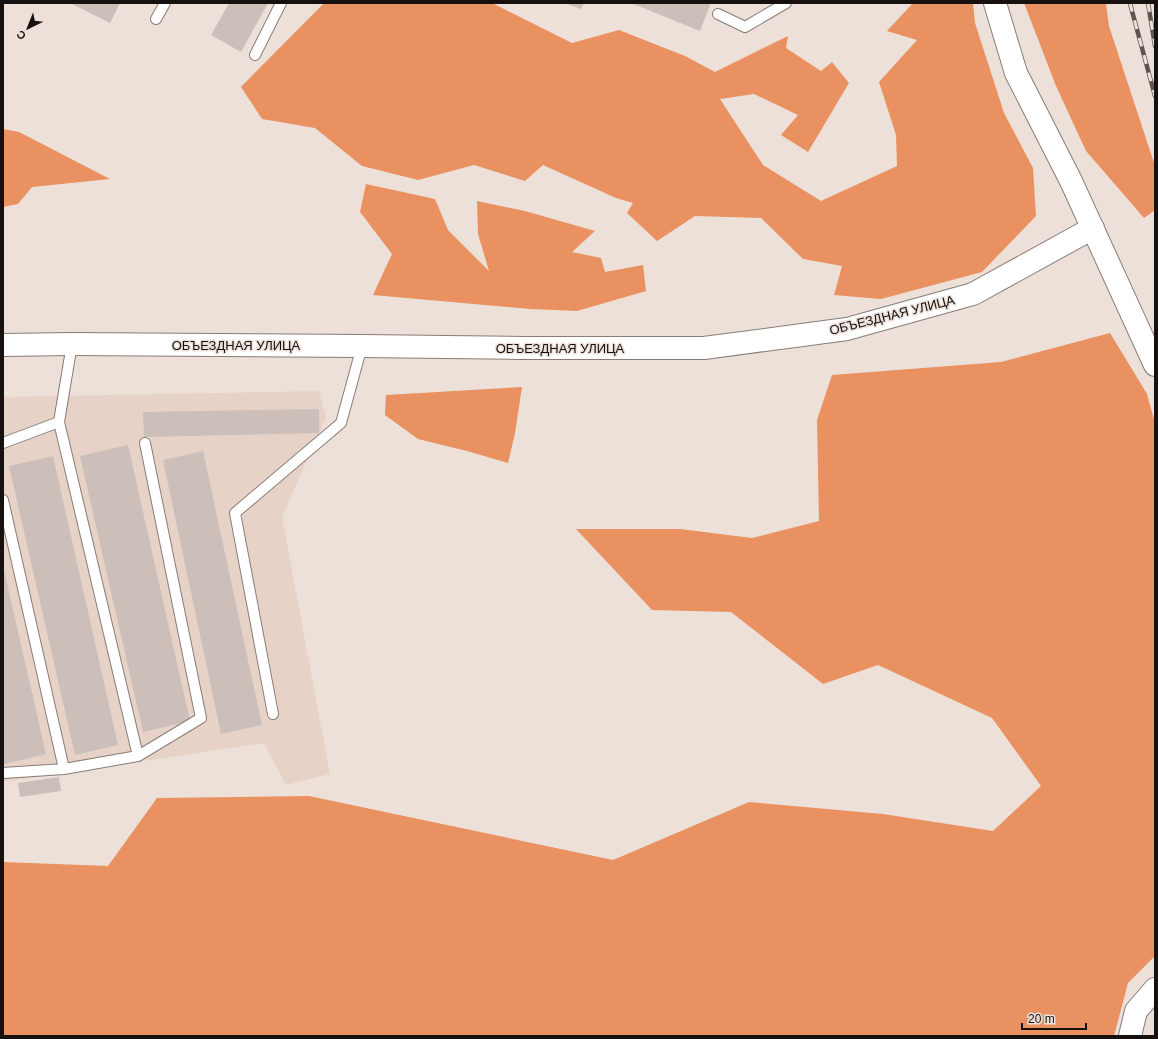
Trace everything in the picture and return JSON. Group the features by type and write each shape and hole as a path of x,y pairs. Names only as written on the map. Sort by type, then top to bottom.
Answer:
{"main road":[{"path":"995,3 1016,73 1071,181 1155,365"},
{"name":"ОБЪЕЗДНАЯ УЛИЦА","path":"3,345 72,344 704,348 847,329 973,294 1093,228"},
{"path":"1130,1036 1136,1011 1155,989"}],"lane":[{"path":"156,19 165,3"},
{"path":"255,55 281,3"},
{"path":"718,14 745,26 786,3"},
{"path":"72,344 59,422 138,756"},
{"path":"273,714 235,513 341,423 362,346"},
{"path":"3,443 59,422"},
{"path":"3,773 64,769 138,756 201,718 145,443"},
{"path":"3,500 64,769"}],"shaded area":[{"path":"324,3 492,3 572,43 619,30 685,56 715,72 788,36 786,48 821,71 832,62 849,83 808,152 781,135 798,115 754,94 720,99 763,165 821,201 897,166 896,135 879,82 917,40 887,31 913,3 973,3 975,23 1004,113 1033,168 1036,216 982,272 881,299 834,295 842,266 803,259 761,218 695,216 657,241 627,213 633,203 616,198 543,165 525,181 474,165 418,180 362,166 315,128 262,119 241,87"},
{"path":"1024,3 1106,3 1109,26 1155,166 1155,210 1144,218 1086,151 1056,86"},
{"path":"3,129 19,132 110,179 32,187 18,204 3,207"},
{"path":"366,184 435,199 448,230 489,271 478,234 477,201 525,211 595,231 572,252 601,258 605,272 643,265 646,291 577,311 530,309 373,295 392,254 360,212"},
{"path":"1110,333 1147,394 1155,423 1155,956 1128,983 1114,1036 3,1036 3,862 108,866 157,798 309,796 613,860 749,802 883,814 993,831 1041,786 992,718 878,665 823,684 731,612 652,610 576,529 680,529 752,538 819,521 817,420 832,375 1001,362"},
{"path":"522,387 515,433 508,463 418,439 385,415 386,395"},
{"path":"319,391 326,418 282,517 330,774 286,785 264,743 3,782 3,397"}],"building":[{"path":"70,3 120,3 110,23"},
{"path":"229,3 268,3 241,52 211,35"},
{"path":"565,3 584,3 581,9"},
{"path":"631,3 711,3 700,31"},
{"path":"319,409 319,433 144,437 143,412"},
{"path":"128,445 190,721 143,732 80,456"},
{"path":"203,451 262,725 221,734 163,460"},
{"path":"53,456 118,745 75,755 9,466"},
{"path":"3,566 46,754 4,764 3,761"},
{"path":"59,777 61,791 20,797 18,783"}],"railway":[{"path":"1130,3 1155,96"},
{"path":"1148,3 1155,46"}]}
